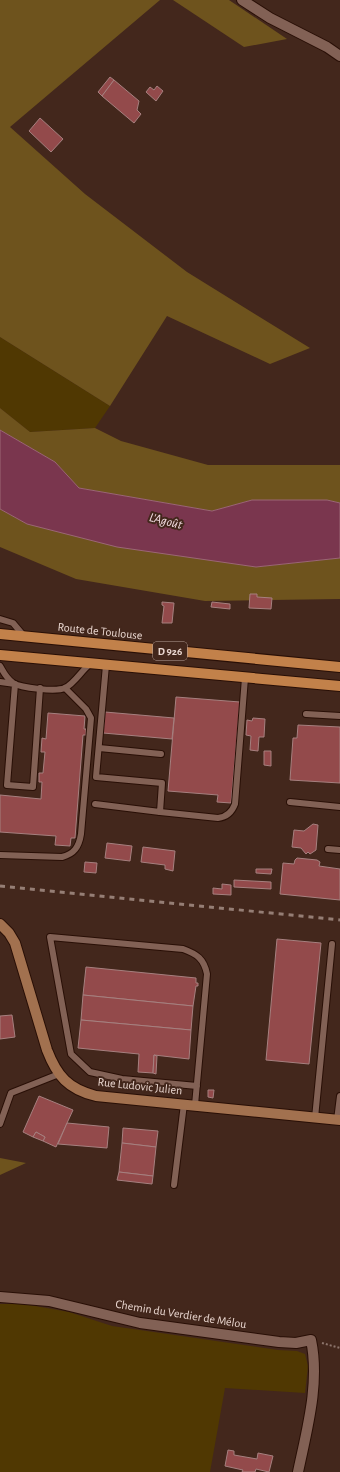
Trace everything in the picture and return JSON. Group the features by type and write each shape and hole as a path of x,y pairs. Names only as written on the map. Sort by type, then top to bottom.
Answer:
{"main road":[{"name":"Route de Toulouse","path":"0,634 340,667"},
{"name":"D 926","path":"0,655 340,686"},
{"name":"Rue Ludovic Julien","path":"0,924 10,933 15,943 53,1066 71,1086 96,1096 338,1120"}],"street":[{"path":"242,0 270,18 327,47 340,56"},
{"name":"Chemin du Verdier de Mélou","path":"0,1297 49,1301 140,1323 279,1342 296,1343 311,1340"},
{"path":"298,1472 307,1427 315,1371 311,1340"}],"lane":[{"path":"0,619 13,623 24,636"},
{"path":"0,682 15,684 23,687 56,690 65,688 90,664"},
{"path":"106,665 96,777 162,783 160,812"},
{"path":"0,666 4,675 15,684"},
{"path":"94,804 218,818 222,818 232,811 235,804 245,678"},
{"path":"7,785 15,684"},
{"path":"0,784 32,787 40,688"},
{"path":"0,855 62,857 69,855 78,847 81,834 91,718 86,709 65,688"},
{"path":"306,714 340,716"},
{"path":"99,748 161,754"},
{"path":"290,802 340,807"},
{"path":"328,849 340,850"},
{"path":"195,1105 197,1086 207,974 205,965 200,958 192,952 183,949 50,937 71,1054 90,1072 122,1079 197,1086"},
{"path":"315,1118 332,944"},
{"path":"0,1124 11,1093 59,1074"},
{"path":"338,1120 340,1096"},
{"path":"174,1185 184,1104"}],"path":[{"path":"311,1340 340,1348"}],"shaded area":[{"path":"0,0 160,0 10,127 85,194 187,272 310,348 270,364 167,316 110,406 0,337"},
{"path":"173,0 229,0 287,39 244,47"},
{"path":"0,337 110,406 95,428 30,432 0,408"},
{"path":"0,408 30,432 95,428 121,441 208,465 340,465 340,503 327,500 252,500 212,511 79,488 55,462 0,430"},
{"path":"0,509 27,524 256,567 340,558 340,599 205,601 76,579 0,547"},
{"path":"0,1158 26,1163 0,1175"},
{"path":"0,1304 24,1304 69,1312 112,1326 278,1350 297,1351 305,1354 308,1366 305,1393 225,1388 210,1472 0,1472"}],"water":[{"name":"L'Agoût","path":"0,430 55,462 79,488 212,511 252,500 327,500 340,503 340,558 256,567 117,547 27,524 0,509"}],"building":[{"path":"110,77 114,80 102,96 98,92"},
{"path":"114,80 139,101 137,110 141,114 134,123 102,96"},
{"path":"157,86 163,91 156,101 146,92 150,87 154,90"},
{"path":"40,118 63,139 51,152 29,131"},
{"path":"250,594 257,594 257,597 272,598 271,609 249,608"},
{"path":"162,602 174,603 172,623 162,623 164,606 162,605"},
{"path":"212,602 230,604 230,609 211,607"},
{"path":"176,697 240,702 231,803 217,802 218,795 168,791"},
{"path":"105,712 174,718 172,739 103,733"},
{"path":"48,713 85,716 84,729 86,729 86,735 83,735 75,838 71,838 70,846 55,845 56,836 0,832 0,795 41,799 42,782 39,782 39,773 43,773 45,752 41,752 42,738 46,739"},
{"path":"253,718 265,719 264,737 259,737 258,751 250,750 251,736 246,735 247,720 252,721"},
{"path":"298,725 340,727 340,783 290,780 293,738 297,738"},
{"path":"264,751 271,751 271,766 264,765"},
{"path":"313,824 318,825 316,850 310,854 308,852 306,854 301,848 292,847 294,830 304,831"},
{"path":"107,843 132,846 130,861 105,858"},
{"path":"143,847 175,851 173,871 165,869 165,865 141,862"},
{"path":"297,858 317,860 320,862 319,866 340,869 340,900 280,894 283,863 294,864"},
{"path":"85,862 97,863 96,873 84,872"},
{"path":"256,869 272,869 271,874 256,873"},
{"path":"234,880 271,882 271,889 234,887"},
{"path":"222,884 231,885 231,895 213,894 213,888 222,889"},
{"path":"277,939 321,943 309,1064 266,1060"},
{"path":"86,967 196,978 196,983 198,983 198,986 196,986 193,1006 83,995"},
{"path":"83,995 193,1006 191,1030 81,1020"},
{"path":"12,1015 15,1037 0,1039 0,1016"},
{"path":"81,1020 191,1030 189,1059 154,1055 153,1073 138,1072 139,1054 78,1048"},
{"path":"154,1055 157,1056 156,1074 153,1073"},
{"path":"208,1090 214,1090 213,1098 208,1097"},
{"path":"39,1096 73,1110 56,1147 43,1141 45,1137 36,1132 33,1137 23,1132"},
{"path":"67,1123 109,1127 107,1148 58,1144"},
{"path":"123,1128 158,1131 156,1147 122,1143"},
{"path":"36,1132 45,1137 43,1141 33,1137"},
{"path":"122,1143 156,1147 153,1176 119,1172"},
{"path":"119,1172 153,1176 152,1184 117,1180"},
{"path":"228,1450 234,1451 234,1455 257,1459 258,1453 273,1456 269,1472 256,1469 255,1472 242,1472 243,1470 225,1466"}],"railway":[{"path":"0,886 340,920"}]}
